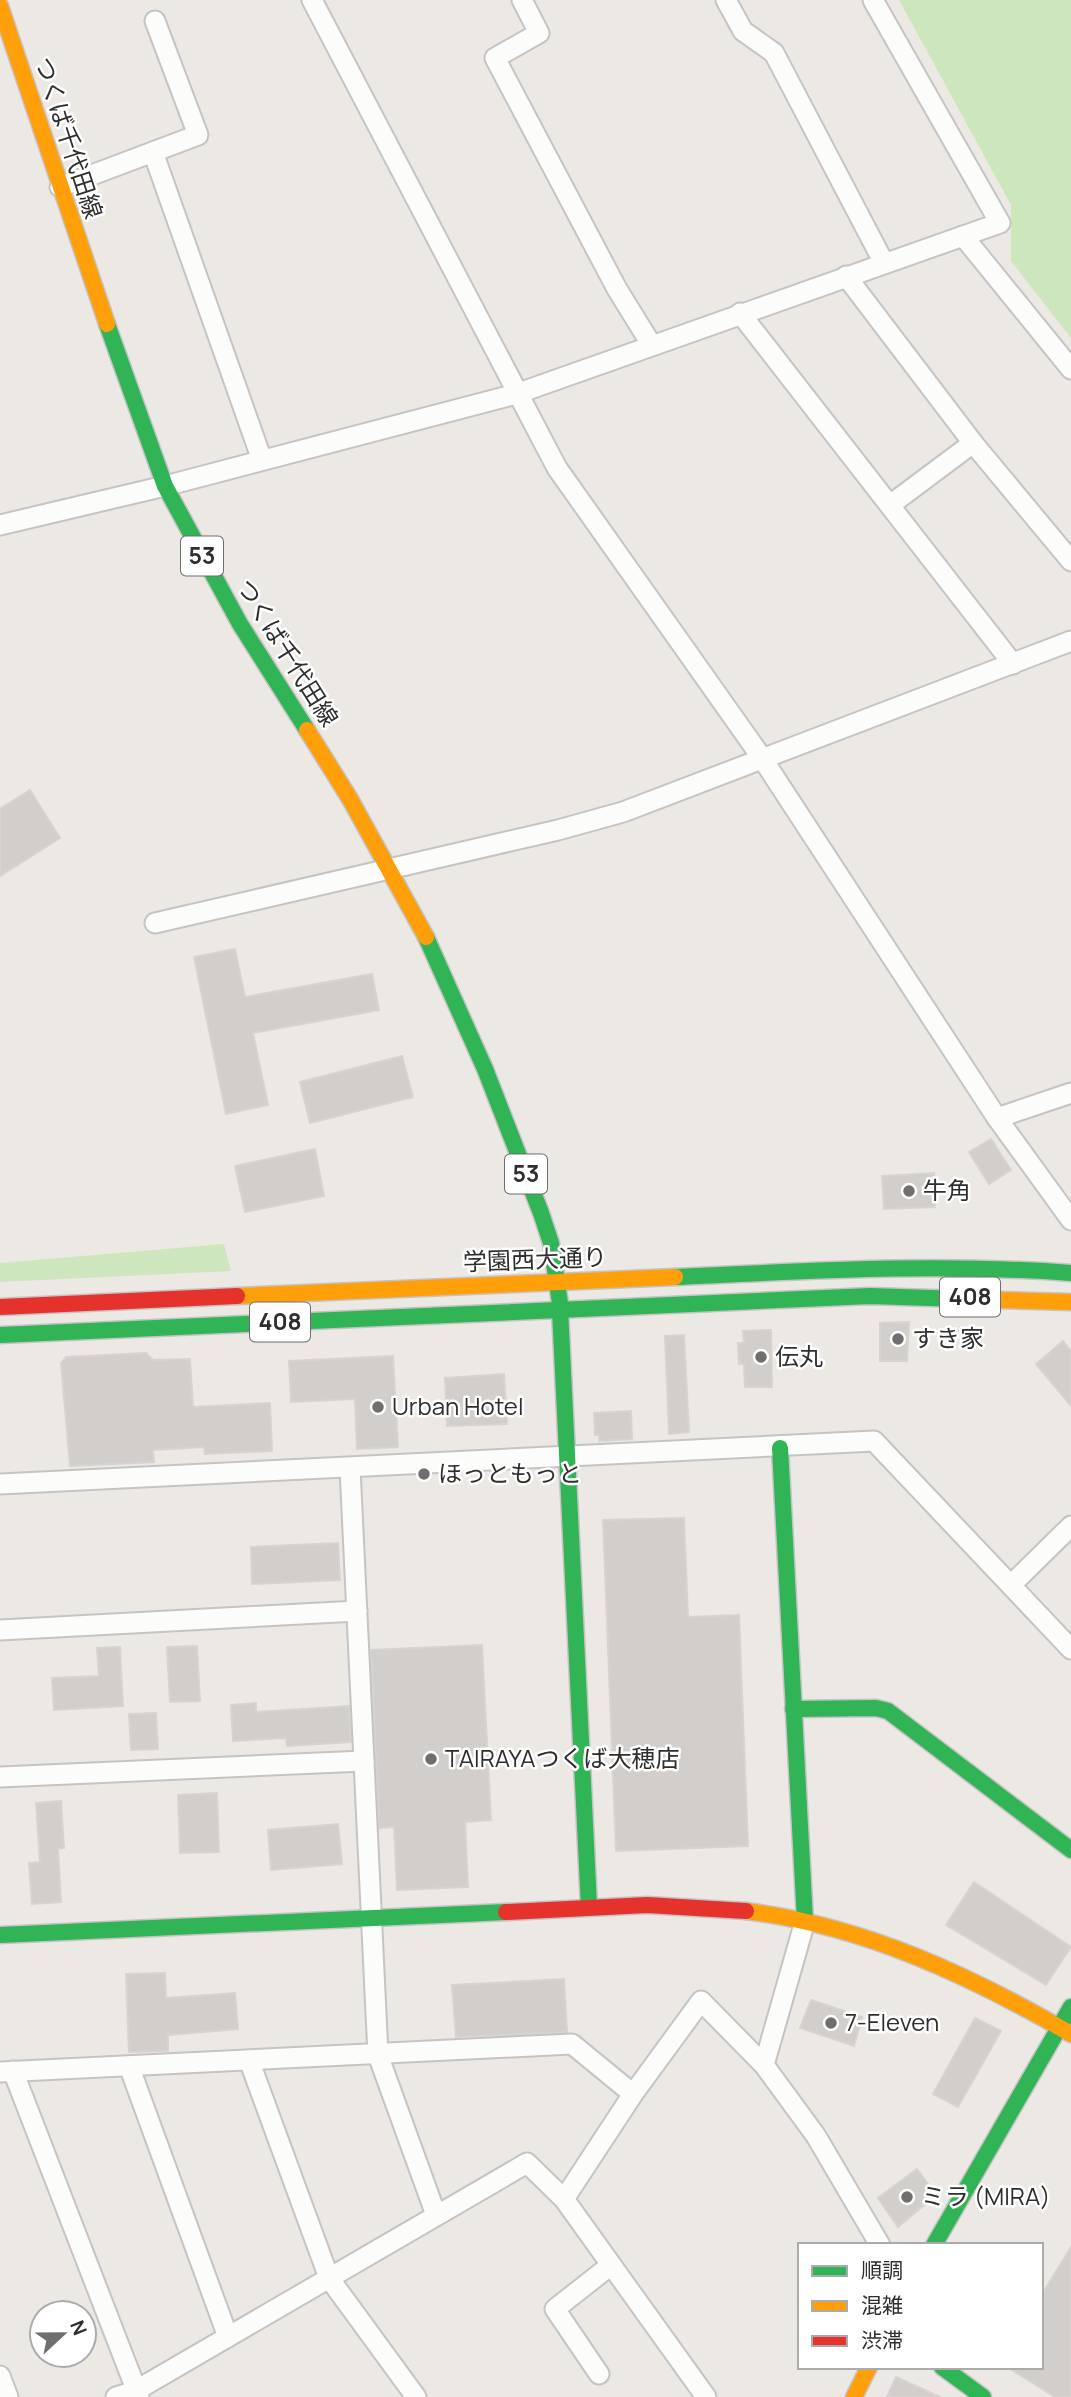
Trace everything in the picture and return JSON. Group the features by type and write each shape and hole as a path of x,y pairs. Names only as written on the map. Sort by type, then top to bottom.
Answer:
{"main road":[{"name":"つくば千代田線","path":"0,6 130,394 165,486 240,624 391,869 426,935 485,1069 541,1213 558,1281 589,1907"},
{"name":"学園西大通り","path":"0,1307 891,1267 991,1267 1071,1273"},
{"name":"学園西大通り","path":"0,1335 901,1295 1071,1302"},
{"path":"780,1448 805,1921"},
{"path":"793,1709 876,1707 888,1711 1071,1850"},
{"path":"0,1935 589,1907 702,1908 805,1921 910,1952 962,1973 1065,2031"},
{"path":"935,2243 1065,2031 1071,2007"},
{"path":"854,2397 868,2369"},
{"path":"945,2369 983,2397"}],"street":[{"path":"312,0 557,468 762,758 997,1118 1071,1220"},
{"path":"522,0 539,33 495,58 617,289 651,344"},
{"path":"726,0 743,31 774,53 884,263"},
{"path":"0,525 165,486 516,394 651,344 1000,223 873,0"},
{"path":"60,187 198,135 155,21"},
{"path":"153,152 262,460"},
{"path":"963,236 1071,369"},
{"path":"846,276 973,443 1071,561"},
{"path":"740,313 1013,664"},
{"path":"890,505 973,443"},
{"path":"155,923 624,812 1071,641"},
{"path":"997,1118 1071,1093"},
{"path":"0,1484 780,1448 874,1441 1071,1649"},
{"path":"351,1468 378,2054 436,2215"},
{"path":"1011,1585 1071,1526"},
{"path":"0,1630 357,1611"},
{"path":"0,1777 364,1761"},
{"path":"764,2065 805,1921"},
{"path":"564,2199 633,2094 701,2001 764,2065 816,2136 879,2243"},
{"path":"633,2094 572,2044 6,2072 130,2395 527,2163 564,2199 706,2397"},
{"path":"249,2060 329,2278 416,2397"},
{"path":"129,2066 228,2337"},
{"path":"599,2374 555,2309 611,2265"},
{"path":"0,2375 8,2397"}],"green space":[{"path":"899,0 1071,0 1071,338 1011,261 1011,205"},
{"path":"224,1244 231,1271 0,1282 0,1263"}],"building":[{"path":"30,790 60,838 0,876 0,809"},
{"path":"235,949 245,997 372,974 379,1010 253,1033 268,1105 226,1114 194,957"},
{"path":"402,1056 413,1097 310,1123 300,1082"},
{"path":"991,1139 1011,1170 989,1184 969,1152"},
{"path":"315,1149 324,1196 245,1212 235,1166"},
{"name":"牛角","path":"934,1173 935,1207 884,1209 882,1176"},
{"path":"909,1322 907,1361 880,1361 880,1323"},
{"path":"771,1330 772,1387 745,1387 744,1364 739,1364 738,1343 744,1343 743,1331"},
{"path":"684,1335 689,1432 669,1434 665,1336"},
{"path":"1063,1341 1071,1351 1071,1406 1036,1364"},
{"path":"146,1353 153,1360 190,1359 193,1407 270,1403 272,1451 205,1454 204,1447 153,1450 154,1462 70,1466 61,1363 66,1357"},
{"name":"Urban Hotel","path":"393,1356 398,1447 357,1449 355,1399 291,1402 289,1361"},
{"path":"504,1374 507,1424 447,1426 445,1378"},
{"path":"631,1411 632,1439 599,1441 599,1435 595,1435 594,1413"},
{"path":"684,1518 688,1617 739,1615 748,1846 616,1851 603,1520"},
{"path":"338,1543 340,1580 252,1584 251,1547"},
{"name":"TAIRAYAつくば大穂店","path":"482,1645 491,1820 465,1822 468,1887 397,1890 394,1827 379,1828 371,1650"},
{"path":"197,1646 200,1701 170,1702 167,1647"},
{"path":"120,1647 123,1706 54,1710 52,1678 99,1676 97,1648"},
{"path":"256,1703 256,1712 349,1706 351,1742 287,1746 286,1738 233,1741 231,1705"},
{"path":"156,1713 158,1749 131,1750 129,1714"},
{"path":"217,1793 219,1852 180,1853 178,1795"},
{"path":"61,1801 64,1848 58,1849 61,1902 32,1904 29,1863 40,1862 36,1803"},
{"path":"338,1824 342,1864 271,1870 268,1830"},
{"path":"974,1882 1071,1947 1046,1985 946,1925"},
{"path":"165,1973 166,1998 235,1993 238,2029 168,2035 168,2051 129,2052 126,1974"},
{"path":"564,1979 567,2032 456,2037 452,1985"},
{"name":"7-Eleven","path":"811,2000 862,2017 854,2046 800,2028"},
{"path":"975,2018 1001,2031 958,2107 933,2094"},
{"name":"ミラ (MIRA)","path":"917,2169 936,2195 898,2227 878,2198"},
{"path":"1071,2247 1071,2397 1055,2397 1010,2369 1043,2369 1043,2293"},
{"path":"896,2377 940,2397 887,2397"}],"traffic: fast":[{"path":"107,324 165,486 240,624 307,730"},
{"path":"426,937 485,1069 541,1213 551,1243 560,1303"},
{"path":"675,1277 922,1268 1071,1273"},
{"path":"0,1335 870,1296 962,1299"},
{"path":"560,1310 589,1907"},
{"path":"780,1448 805,1921"},
{"path":"793,1709 876,1708 888,1711 1071,1850"},
{"path":"0,1935 506,1912"},
{"path":"935,2243 1071,2007"},
{"path":"945,2369 983,2397"}],"traffic: slow":[{"path":"0,6 107,324"},
{"path":"307,730 350,799 426,937"},
{"path":"237,1296 675,1277"},
{"path":"962,1299 1071,1302"},
{"path":"746,1911 832,1928 914,1956 994,1992 1071,2034"},
{"path":"854,2397 868,2369"}],"traffic: jam":[{"path":"0,1307 237,1296"},
{"path":"506,1912 647,1905 746,1911"}],"place":[{"name":"牛角","path":"909,1191"},
{"name":"すき家","path":"898,1339"},
{"name":"伝丸","path":"761,1357"},
{"name":"Urban Hotel","path":"378,1407"},
{"name":"ほっともっと","path":"424,1474"},
{"name":"TAIRAYAつくば大穂店","path":"431,1759"},
{"name":"7-Eleven","path":"831,2023"},
{"name":"ミラ (MIRA)","path":"907,2197"}]}
